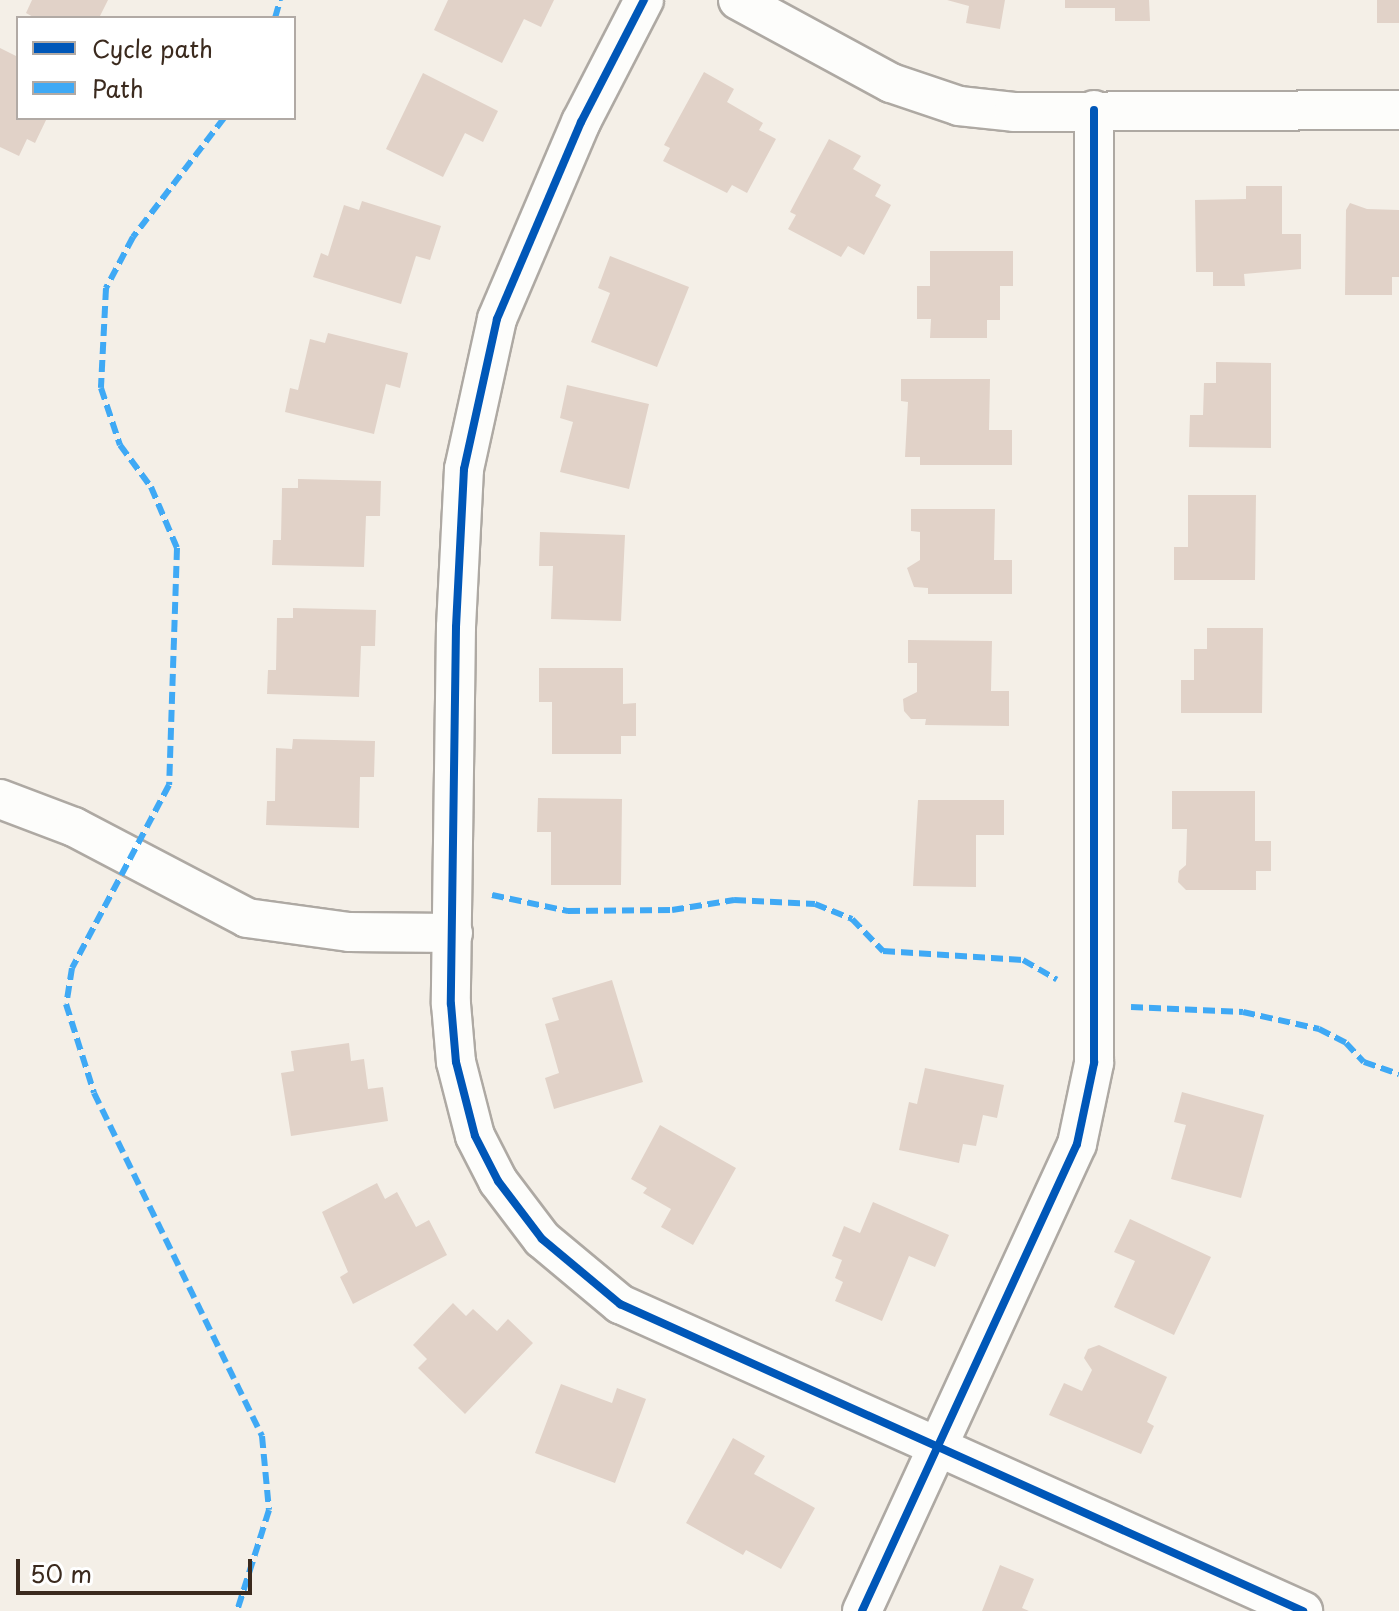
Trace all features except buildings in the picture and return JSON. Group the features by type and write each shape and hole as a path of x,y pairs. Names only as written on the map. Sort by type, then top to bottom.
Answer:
{"street":[{"path":"644,0 581,122 497,319 464,469 456,627 451,1004 466,1106 498,1181 542,1239 620,1304 1303,1611"},
{"path":"738,0 840,58 931,99 985,110 1399,110"},
{"path":"862,1611 940,1450 1077,1144 1094,1063 1094,110"},
{"path":"0,799 74,827 247,918 349,932 453,933"}],"marked path":[{"path":"276,16 280,0"},
{"path":"222,120 133,237 106,288 101,388 120,445 151,487 177,548 169,785 72,968 66,1004 94,1093 262,1436 269,1510 237,1611"},
{"path":"492,895 568,911 672,910 734,900 815,904 852,919 883,951 1023,960 1057,980"},
{"path":"1131,1007 1243,1012 1319,1029 1346,1043 1364,1062 1399,1074"}],"cycle path":[{"path":"644,0 581,122 497,319 464,469 456,627 451,1004 456,1062 475,1136 498,1181 542,1239 620,1304 1303,1611"},
{"path":"862,1611 1077,1144 1094,1063 1094,110"}]}
